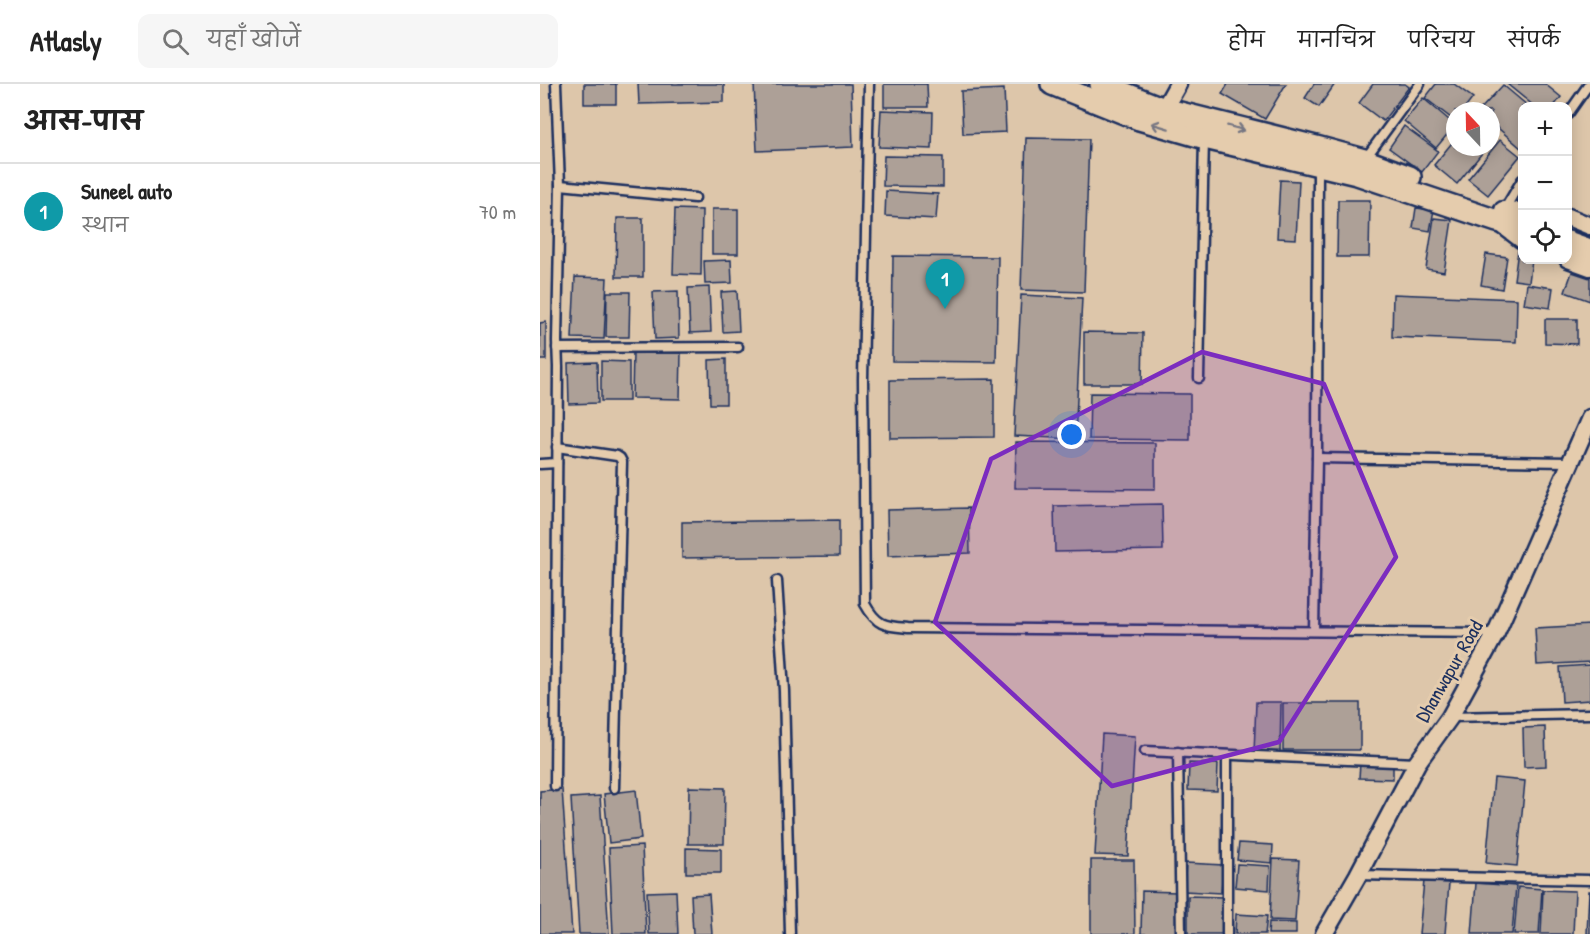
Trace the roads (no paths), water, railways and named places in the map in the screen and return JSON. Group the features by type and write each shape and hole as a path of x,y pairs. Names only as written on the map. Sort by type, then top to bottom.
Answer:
{"street":[{"path":"1052,84 1139,119 1206,129 1319,157 1364,160 1513,222"},
{"path":"1101,84 1164,109 1206,129"},
{"path":"1164,109 1178,84"},
{"path":"1319,157 1357,174 1513,222"},
{"path":"1572,219 1590,226"},
{"path":"1572,243 1590,250"},
{"path":"1572,260 1590,267"},
{"name":"Dhanwapur Road","path":"1324,934 1417,763 1450,717 1496,633 1570,462 1588,426"}],"lane":[{"path":"555,786 560,185 556,84"},
{"path":"869,84 862,380 865,604 872,617 886,626 908,628 1496,633"},
{"path":"1364,160 1420,84"},
{"path":"1572,108 1588,84"},
{"path":"1199,378 1206,129"},
{"path":"1314,631 1319,157"},
{"path":"560,185 695,198"},
{"path":"1513,222 1518,199"},
{"path":"557,348 738,347"},
{"path":"557,447 616,456 622,462 614,788"},
{"path":"1317,458 1570,462"},
{"path":"540,464 557,463"},
{"path":"777,581 784,691 790,934"},
{"path":"1450,717 1590,714"},
{"path":"1145,751 1417,763"},
{"path":"1178,752 1180,934"},
{"path":"1227,755 1227,934"},
{"path":"1358,875 1590,880"}],"place":[{"name":"Suneel auto","path":"945,309"}]}
